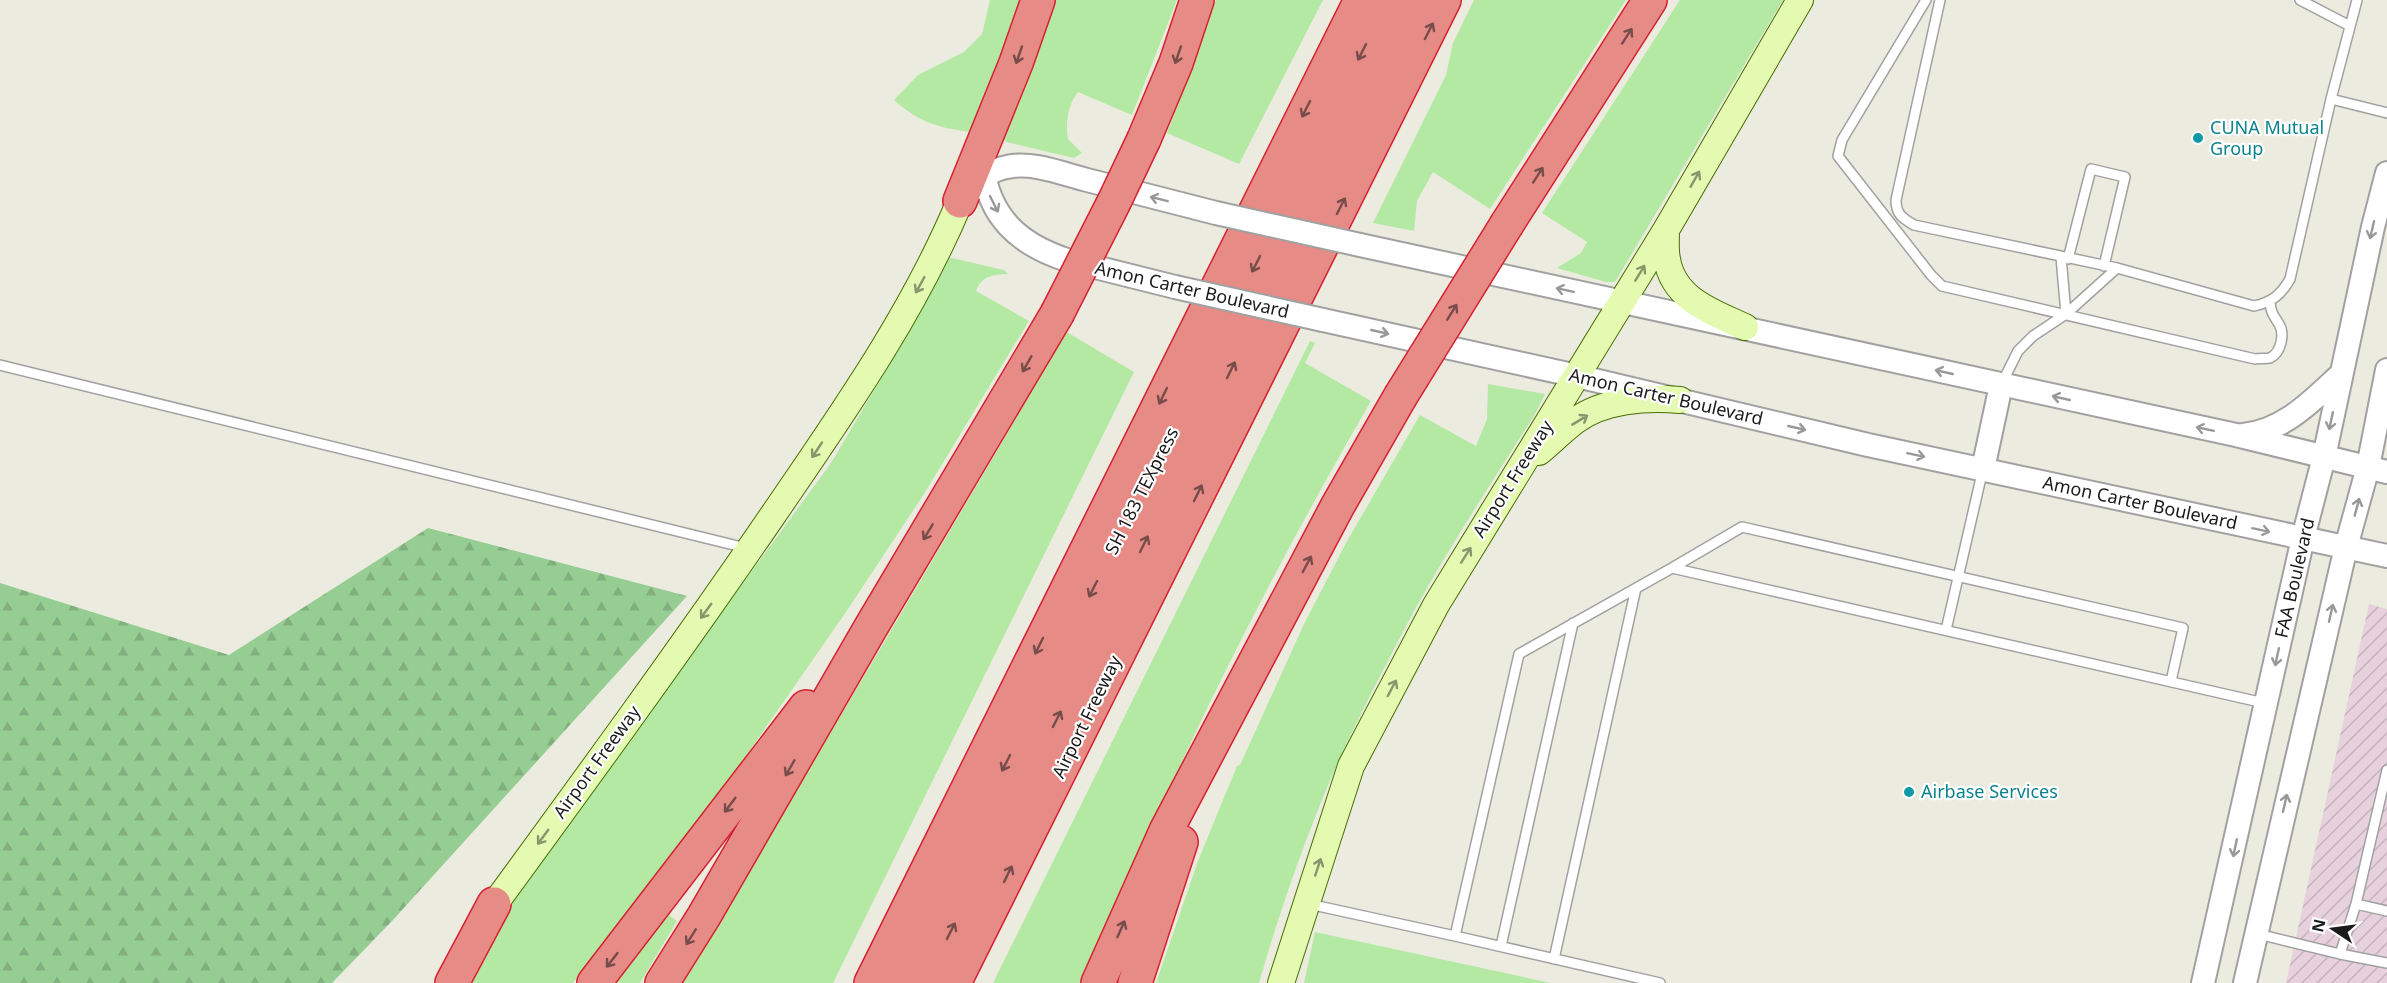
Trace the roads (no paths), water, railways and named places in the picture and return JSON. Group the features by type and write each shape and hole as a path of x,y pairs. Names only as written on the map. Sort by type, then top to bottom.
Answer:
{"highway":[{"path":"960,201 983,162 1038,0"},
{"path":"662,983 704,916 871,627 1057,314 1144,139 1176,63 1197,0"},
{"path":"871,983 1360,0"},
{"name":"SH 183 TEXpress","path":"897,983 1388,0"},
{"name":"SH 183 TEXpress","path":"925,983 1415,0"},
{"name":"Airport Freeway","path":"954,983 1444,0"},
{"path":"1098,983 1166,831 1332,517 1400,397 1650,0"},
{"path":"1135,983 1195,805 1227,727 1279,616"},
{"path":"594,983 778,742 871,627"},
{"path":"452,983 494,904"},
{"path":"866,983 889,946"}],"main road":[{"name":"Airport Freeway","path":"1281,983 1351,766 1436,605 1666,230 1800,0"},
{"name":"Airport Freeway","path":"437,983 749,549 855,395 920,285 960,201"},
{"path":"1666,230 1666,260 1675,285 1698,306 1745,327"},
{"path":"1519,470 1577,420 1603,408 1631,400 1680,400"}],"street":[{"path":"983,162 1006,167 1031,167 1216,213 2235,435 2377,470"},
{"name":"Amon Carter Boulevard","path":"983,162 991,200 1007,225 1038,249 1067,260 1175,287 1983,469 2387,556"},
{"name":"FAA Boulevard","path":"2203,983 2387,173"},
{"path":"2235,435 2260,433 2285,422 2303,409 2341,374"},
{"path":"2386,375 2387,404"},
{"path":"2245,983 2346,547 2377,470 2386,375"},
{"path":"1983,469 2001,385"}],"lane":[{"path":"1926,0 1842,140 1838,156 1942,286 2255,359 2270,358 2277,352 2280,344 2282,334 2279,325 2271,316 2270,303"},
{"path":"1940,0 1896,200 1896,209 1900,217 1914,225 2117,268 2254,306 2270,303 2283,292 2290,279 2331,99 2357,0"},
{"path":"2300,0 2350,26"},
{"path":"2331,99 2387,113"},
{"path":"2066,314 2064,258 2091,169 2125,177 2104,266"},
{"path":"2001,385 2018,351 2033,336 2066,314 2117,268"},
{"path":"0,365 749,549"},
{"path":"1946,630 1983,469"},
{"path":"1455,936 1519,654 1742,527 2183,628 2171,681"},
{"path":"1672,568 2267,703"},
{"path":"1554,958 1636,588"},
{"path":"1501,946 1573,624"},
{"path":"2340,954 2356,904 2387,770"},
{"path":"1306,904 1660,983"},
{"path":"2356,904 2387,911"},
{"path":"2255,934 2387,963"}],"place":[{"name":"CUNA Mutual Group","path":"2198,138"},
{"name":"Airbase Services","path":"1909,792"}]}
